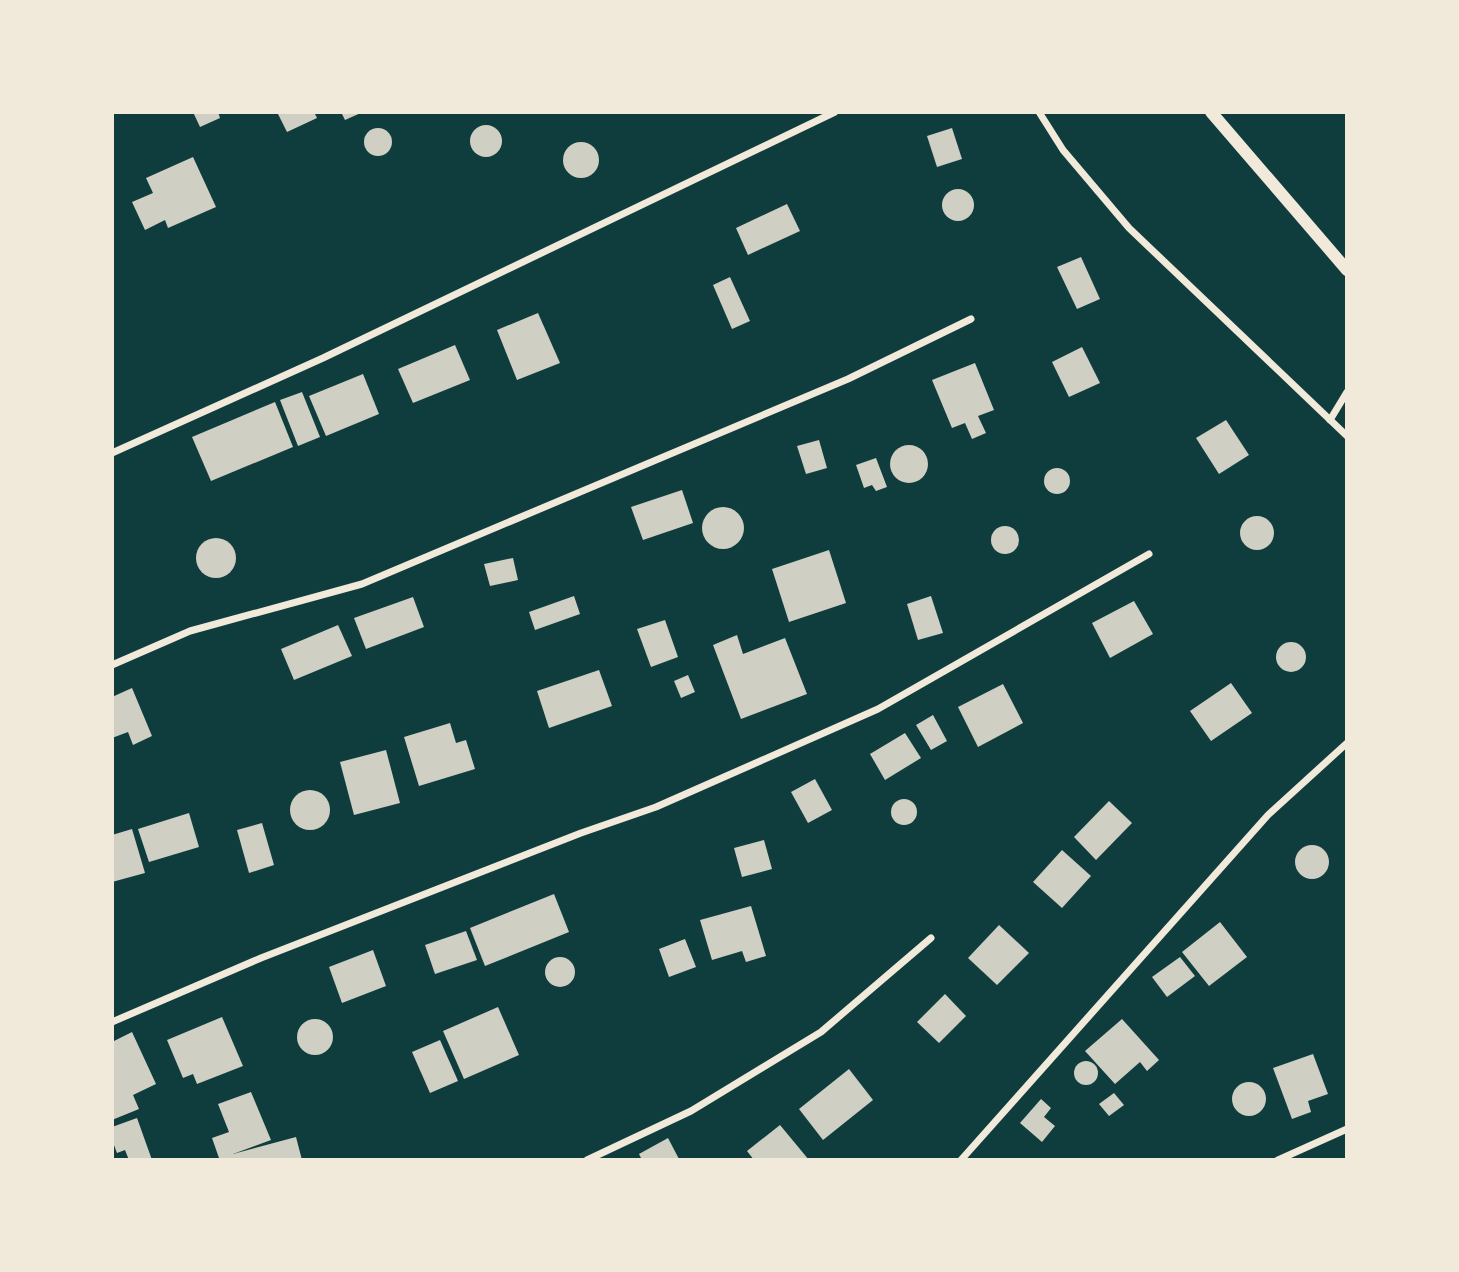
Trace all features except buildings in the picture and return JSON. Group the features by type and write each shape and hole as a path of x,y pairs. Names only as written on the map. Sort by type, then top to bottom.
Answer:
{"street":[{"path":"112,453 323,358 835,112"},
{"path":"1039,112 1063,150 1129,228 1347,436"},
{"path":"1211,112 1347,270"},
{"path":"112,665 190,631 362,584 848,379 971,319"},
{"path":"1330,420 1347,392"},
{"path":"112,1022 274,953 581,833 656,807 877,709 1149,554"},
{"path":"961,1160 1268,815 1347,743"},
{"path":"587,1160 691,1111 821,1032 931,938"},
{"path":"1278,1160 1347,1129"}]}
